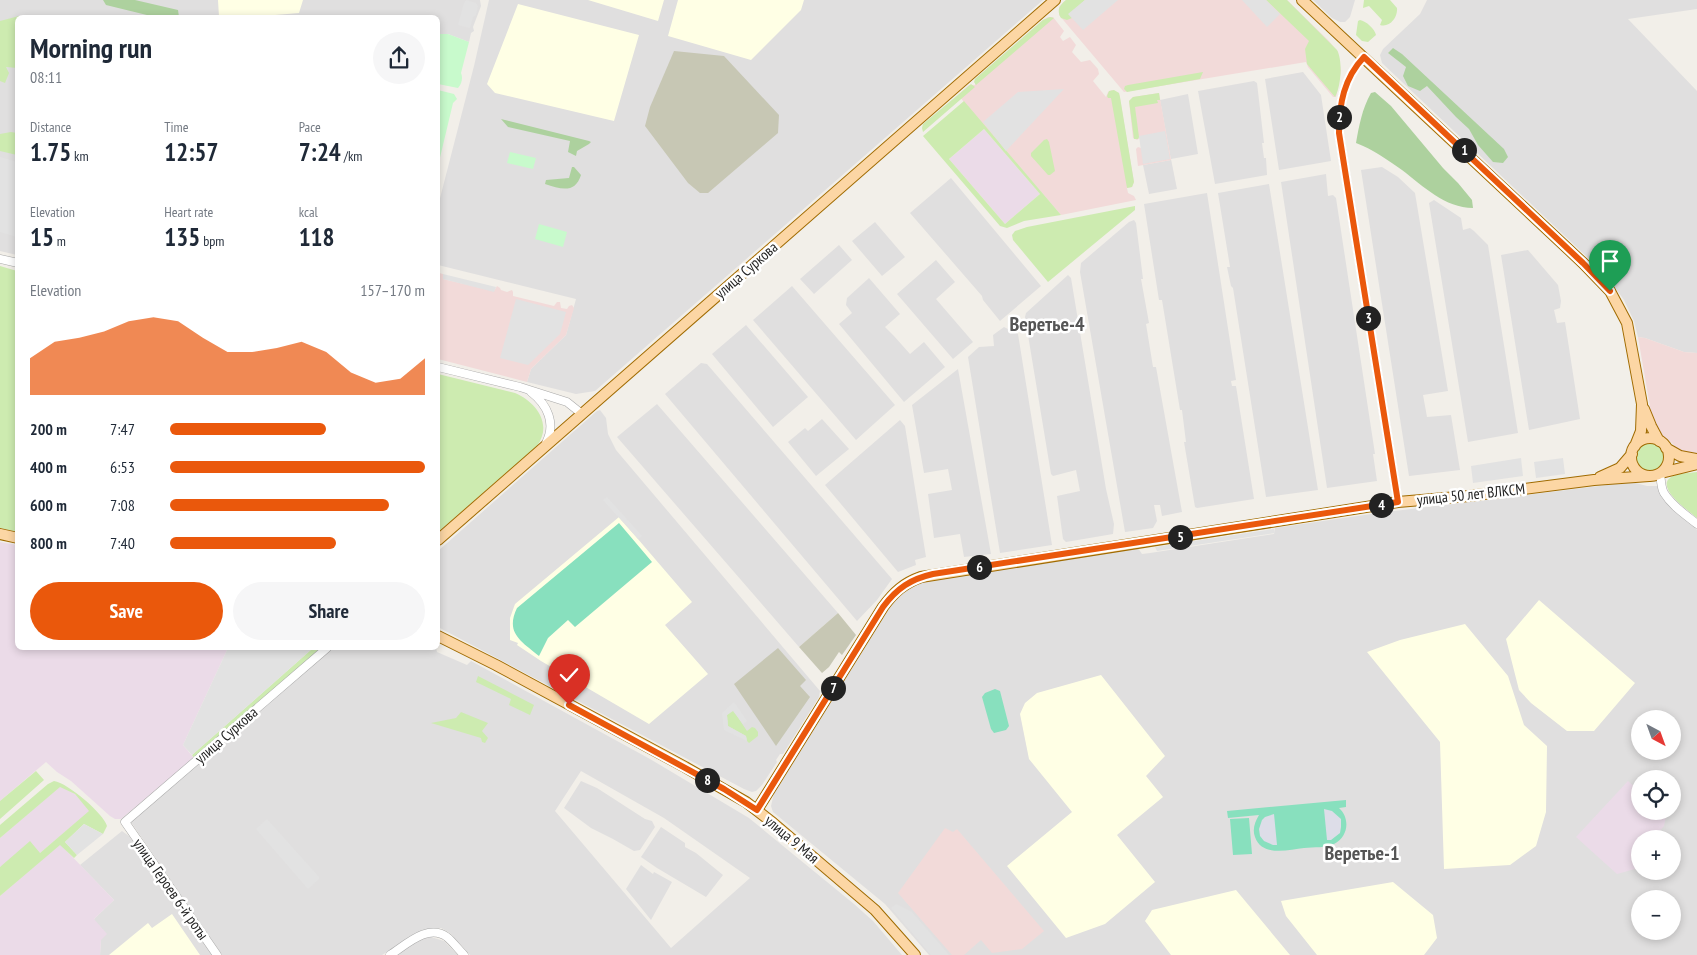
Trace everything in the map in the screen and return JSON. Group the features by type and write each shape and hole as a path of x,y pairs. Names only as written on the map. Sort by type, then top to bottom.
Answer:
{"main road":[{"name":"улица Суркова","path":"440,538 1054,0"},
{"path":"1302,0 1583,263 1610,291 1627,323 1642,404 1651,426 1663,444 1668,460 1665,469 1654,475 1641,474 1634,467 1633,450 1641,430 1642,404"},
{"path":"1633,450 1646,439 1663,444 1680,456 1697,459"},
{"name":"улица 50 лет ВЛКСМ","path":"1594,480 1620,468 1633,450"},
{"name":"улица 50 лет ВЛКСМ","path":"757,810 883,607 895,592 910,581 933,574 1398,502 1654,475 1697,464"},
{"path":"0,534 15,537"},
{"name":"улица 9 Мая","path":"440,637 496,665 685,767 757,810 875,910 915,955"}],"street":[{"path":"1364,57 1353,70 1343,93 1339,133 1398,502"},
{"path":"0,259 15,263"},
{"path":"440,367 520,387 568,402 582,414"},
{"path":"520,387 535,395 550,416 549,437 542,449"},
{"path":"1654,475 1671,501 1697,524"},
{"name":"улица Суркова","path":"125,822 325,650"},
{"name":"улица Героев 6-й роты","path":"125,822 217,955"},
{"path":"390,955 421,935 430,932 438,932 447,937 464,955"}],"shaded area":[{"path":"0,0 480,0 481,6 469,42 448,34 440,34 440,15 15,15 15,255 0,251"},
{"path":"218,0 303,0 299,13 219,15"},
{"path":"466,0 476,3 478,6 470,28 458,25"},
{"path":"489,0 1043,0 595,391 576,394 527,382 531,369 566,335 576,299 440,265 440,198"},
{"path":"588,0 664,0 658,21"},
{"path":"678,0 804,0 801,10 751,60 668,36"},
{"path":"1066,0 1287,0 1338,52 1341,71 1336,97 1333,97 1306,62 1124,92 1059,15 1059,7"},
{"path":"1085,0 1118,0 1083,30 1068,14"},
{"path":"1242,0 1266,0 1280,14 1267,27"},
{"path":"1313,0 1355,0 1350,17 1345,22 1340,22 1332,18"},
{"path":"1427,0 1697,0 1697,9 1628,19 1697,91 1697,353 1684,352 1638,337 1634,321 1624,300 1605,274 1382,63 1380,55 1383,49 1420,14"},
{"path":"518,4 639,35 614,121 495,93 487,84"},
{"path":"1048,17 1053,17 1064,31 1060,37 1063,41 1070,37 1076,45 1072,52 1081,62 1090,60 1098,69 1099,74 1093,81 1106,97 1108,92 1112,90 1119,93 1134,182 1132,187 1127,188 1128,193 1134,196 1136,200 1061,215 958,95 969,85 975,85 975,79"},
{"path":"674,51 724,56 779,115 778,133 708,193 700,193 688,183 645,126 650,107"},
{"path":"1303,72 1321,95 1331,161 1279,170 1265,79"},
{"path":"1254,81 1257,83 1264,143 1262,143 1264,158 1266,158 1267,175 1215,184 1198,91"},
{"path":"1064,89 1006,151 983,122 1018,92"},
{"path":"1159,93 1171,160 1138,166 1136,149 1138,147 1141,148 1140,138 1137,140 1133,138 1129,101 1133,97"},
{"path":"1188,94 1198,154 1171,159 1177,189 1149,194 1143,165 1171,160 1160,100"},
{"path":"984,129 1040,194 1005,224 949,159"},
{"path":"1165,131 1170,159 1143,164 1139,136"},
{"path":"0,157 15,161 15,236 0,232"},
{"path":"1382,167 1398,177 1415,193 1448,391 1423,395 1427,417 1451,415 1460,470 1409,476 1361,170"},
{"path":"1326,174 1328,196 1333,195 1336,198 1375,454 1373,454 1377,481 1327,488 1281,182"},
{"path":"951,178 1041,286 1000,321 983,300 982,296 910,213"},
{"path":"1269,184 1318,490 1266,497 1233,288 1227,267 1230,267 1218,193"},
{"path":"1207,193 1236,380 1231,381 1232,386 1236,386 1254,499 1197,508 1195,507 1184,442 1186,442 1182,410 1180,410 1162,300 1159,300 1144,204"},
{"path":"1434,200 1461,218 1463,230 1470,228 1488,245 1518,433 1468,442 1429,203"},
{"path":"1134,220 1136,223 1143,279 1141,279 1149,323 1146,324 1153,367 1156,367 1182,512 1162,516 1160,505 1154,505 1157,521 1153,528 1125,532 1080,272 1081,263 1129,222"},
{"path":"875,222 905,257 882,276 852,241"},
{"path":"839,245 852,260 814,294 800,279"},
{"path":"1528,250 1558,285 1561,301 1560,308 1554,310 1557,323 1565,322 1580,419 1529,430 1501,255"},
{"path":"936,260 955,282 936,299 973,342 953,359 897,294"},
{"path":"440,273 443,274 443,279 494,291 497,286 507,292 512,290 513,296 554,306 557,302 560,302 561,308 567,309 572,305 574,308 566,335 531,369 527,382 440,360"},
{"path":"443,274 496,287 494,292 443,279"},
{"path":"1068,275 1071,278 1106,489 1114,524 1113,534 1066,542 1063,539 1057,496 1080,491 1076,470 1053,476 1051,474 1025,317 1026,313"},
{"path":"869,278 900,314 885,327 910,354 924,342 945,367 904,402 839,324 852,313 846,305 847,298"},
{"path":"792,286 895,405 856,440 753,320"},
{"path":"516,299 566,312 560,334 528,365 500,358"},
{"path":"746,325 808,397 773,427 712,354"},
{"path":"1004,327 1018,334 1052,545 1000,553 968,357 979,347 994,346 993,335"},
{"path":"1638,337 1684,352 1697,353 1697,455 1693,456 1678,450 1661,435 1653,424"},
{"path":"701,363 707,364 892,579 877,600 857,621 665,394"},
{"path":"958,369 991,554 964,557 960,534 934,538 928,494 952,490 948,469 924,473 912,405"},
{"path":"657,404 838,613 799,647 617,437"},
{"path":"600,410 606,418 608,434 616,450 820,691 819,697 783,754 780,754 776,760 777,762 756,791 752,792 744,789 440,628 440,549"},
{"path":"822,419 849,449 816,476 788,442 805,428 808,431"},
{"path":"900,420 905,426 926,557 915,560 916,565 898,572 825,485"},
{"path":"1521,458 1523,476 1473,483 1471,466"},
{"path":"1563,458 1565,474 1536,478 1534,462"},
{"path":"1632,482 1647,486 1658,486 1662,498 1697,530 1697,955 929,955 885,904 773,812 771,806 774,793 892,602 905,589 921,581 1138,548 1142,554 1274,534 1275,528 1378,513"},
{"path":"607,497 642,536 638,539 603,500"},
{"path":"619,517 692,602 665,625 708,674 649,724 541,661 517,645 518,643 510,640 510,618 515,604"},
{"path":"1274,529 1275,533 1157,551 1155,547"},
{"path":"0,542 15,545 15,650 227,650 183,745 194,758 121,819 115,819 110,816 71,781 46,762 0,801"},
{"path":"1539,600 1635,683 1594,731 1567,731 1531,703 1519,690 1506,639"},
{"path":"838,613 856,635 842,655 839,652 829,667 822,673 799,647"},
{"path":"1465,624 1508,676 1524,725 1547,746 1546,812 1536,846 1510,865 1444,869 1440,742 1367,652 1400,640"},
{"path":"778,648 806,680 800,686 810,697 776,746 734,684"},
{"path":"227,650 311,650 192,755 183,745"},
{"path":"331,650 436,650 437,652 467,665 471,661 650,759 749,818 873,921 902,955 470,955 450,933 441,928 435,928 422,930 382,955 222,955 131,822","holes":["581,771 664,818 750,878 671,948 555,811"]},
{"path":"1101,675 1165,756 1146,776 1163,797 1117,835 1155,882 1105,924 1066,938 1007,866 1072,812 1029,759 1020,714 1025,703 1037,693"},
{"path":"734,702 747,721 743,724 733,711 727,715 728,726 746,736 747,741 724,730 722,713"},
{"path":"581,781 597,788 645,819 652,821 655,827 640,850 634,851 591,828 564,808"},
{"path":"1628,781 1631,784 1631,820 1665,820 1661,830 1631,830 1631,870 1617,874 1576,837"},
{"path":"60,786 75,794 90,811 40,853 0,867 0,838"},
{"path":"1324,809 1332,811 1341,819 1340,833 1331,840 1327,840"},
{"path":"1274,814 1277,845 1264,841 1260,836 1259,829 1265,817"},
{"path":"267,819 319,877 308,889 256,829"},
{"path":"84,824 103,834 77,855 65,842"},
{"path":"661,827 685,843 685,847 696,853 723,875 706,897 641,857"},
{"path":"945,828 953,832 957,829 1044,931 1022,949 992,953 981,940 964,955 952,955 898,893"},
{"path":"122,831 129,836 212,955 100,955 101,940 94,919 114,900 80,865"},
{"path":"60,844 114,900 94,919 107,934 101,940 100,955 0,955 0,896"},
{"path":"641,865 653,874 654,872 672,882 651,920 626,889"},
{"path":"1393,882 1433,915 1437,938 1424,955 1317,955 1286,916 1281,901"},
{"path":"1236,890 1290,955 1171,955 1145,921 1152,910"},
{"path":"896,904 912,912 949,955 931,955 891,908"},
{"path":"172,914 200,955 109,955 148,923 152,928"},
{"path":"431,937 444,941 458,955 396,955 418,941"}],"green space":[{"path":"103,0 135,0 178,10 179,15 147,15 106,5"},
{"path":"1066,0 1085,0 1069,14 1072,18 1067,20 1061,18 1059,13 1060,6"},
{"path":"1266,0 1287,0 1337,50 1340,60 1340,74 1339,87 1335,97 1307,64 1305,49 1309,41"},
{"path":"1364,0 1390,0 1397,8 1395,18 1387,25 1380,25 1382,20 1369,6 1363,8"},
{"path":"15,17 15,68 6,67 9,73 5,83 0,81 0,21"},
{"path":"1050,17 1054,18 976,85 975,79 1043,20"},
{"path":"1360,20 1370,26 1376,35 1368,42 1362,41 1356,35 1358,21"},
{"path":"440,34 448,34 469,42 461,73 462,80 458,88 440,84"},
{"path":"1393,48 1402,54 1504,149 1508,157 1503,163 1493,162 1478,145 1469,129 1427,86 1420,91 1408,86 1403,76 1406,67 1388,53"},
{"path":"1203,72 1200,79 1127,92 1124,89 1128,85"},
{"path":"971,84 975,87 923,132 923,124"},
{"path":"440,90 454,94 457,99 453,103 440,158"},
{"path":"1114,90 1119,93 1120,97 1134,182 1132,187 1127,188 1111,98 1107,96 1109,91"},
{"path":"1375,92 1391,106 1458,183 1472,200 1473,208 1453,204 1435,195 1386,159 1356,143 1365,105 1371,93"},
{"path":"1159,93 1160,100 1157,100 1158,103 1135,107 1139,137 1134,139 1129,101 1133,97"},
{"path":"964,101 1061,215 1024,221 1007,228 1000,226 923,136","holes":["984,129 1040,194 1005,224 949,159"]},
{"path":"501,119 591,142 577,151 576,156 568,152 570,141 508,127"},
{"path":"15,133 15,155 0,151 0,134"},
{"path":"1047,139 1055,171 1050,175 1031,156 1031,153"},
{"path":"510,152 536,158 533,169 507,163"},
{"path":"572,167 581,175 571,188 545,184 546,180 569,178"},
{"path":"1135,206 1135,210 1048,282 1013,240 1012,235 1015,231 1027,227"},
{"path":"539,224 567,232 563,247 535,239"},
{"path":"0,266 15,270 15,532 0,528"},
{"path":"440,374 515,393 530,402 543,422 542,438 537,446 440,530"},
{"path":"1650,442 1656,443 1661,447 1665,452 1665,464 1661,469 1656,473 1650,474 1644,473 1639,469 1635,464 1634,458 1635,452 1639,447 1644,443"},
{"path":"1697,472 1697,518 1674,498 1667,486 1668,480 1673,476"},
{"path":"619,523 652,562 575,627 568,620 548,638 539,656 521,641 514,630 513,624 517,608"},
{"path":"311,650 320,650 194,758 192,755"},
{"path":"478,676 534,705 530,715 509,705 511,699 476,682"},
{"path":"995,689 1000,691 1009,726 1006,730 994,733 991,729 982,697 985,693"},
{"path":"733,710 747,731 752,727 758,732 758,736 749,743 746,736 728,726 727,715"},
{"path":"461,712 488,723 482,731 488,738 485,743 482,742 481,738 431,723 456,718"},
{"path":"36,771 44,780 0,819 0,801"},
{"path":"54,781 68,787 85,800 99,814 107,826 103,834 84,824 65,842 77,855 74,858 60,845 0,896 0,867 30,841 40,853 89,811 75,794 60,787 0,838 0,825"},
{"path":"1346,800 1346,807 1339,808 1345,817 1346,827 1339,841 1327,846 1283,851 1269,850 1258,843 1254,831 1259,815 1228,818 1227,811"},
{"path":"1249,818 1252,854 1233,855 1230,819"}],"district":[{"name":"Веретье-4","path":"1047,324"},
{"name":"Веретье-1","path":"1362,853"}],"route":[{"path":"569,705 685,767 757,810 883,607 895,592 910,581 933,574 1398,502 1339,133 1339,116 1343,93 1353,70 1364,57 1600,279 1610,291"}]}
